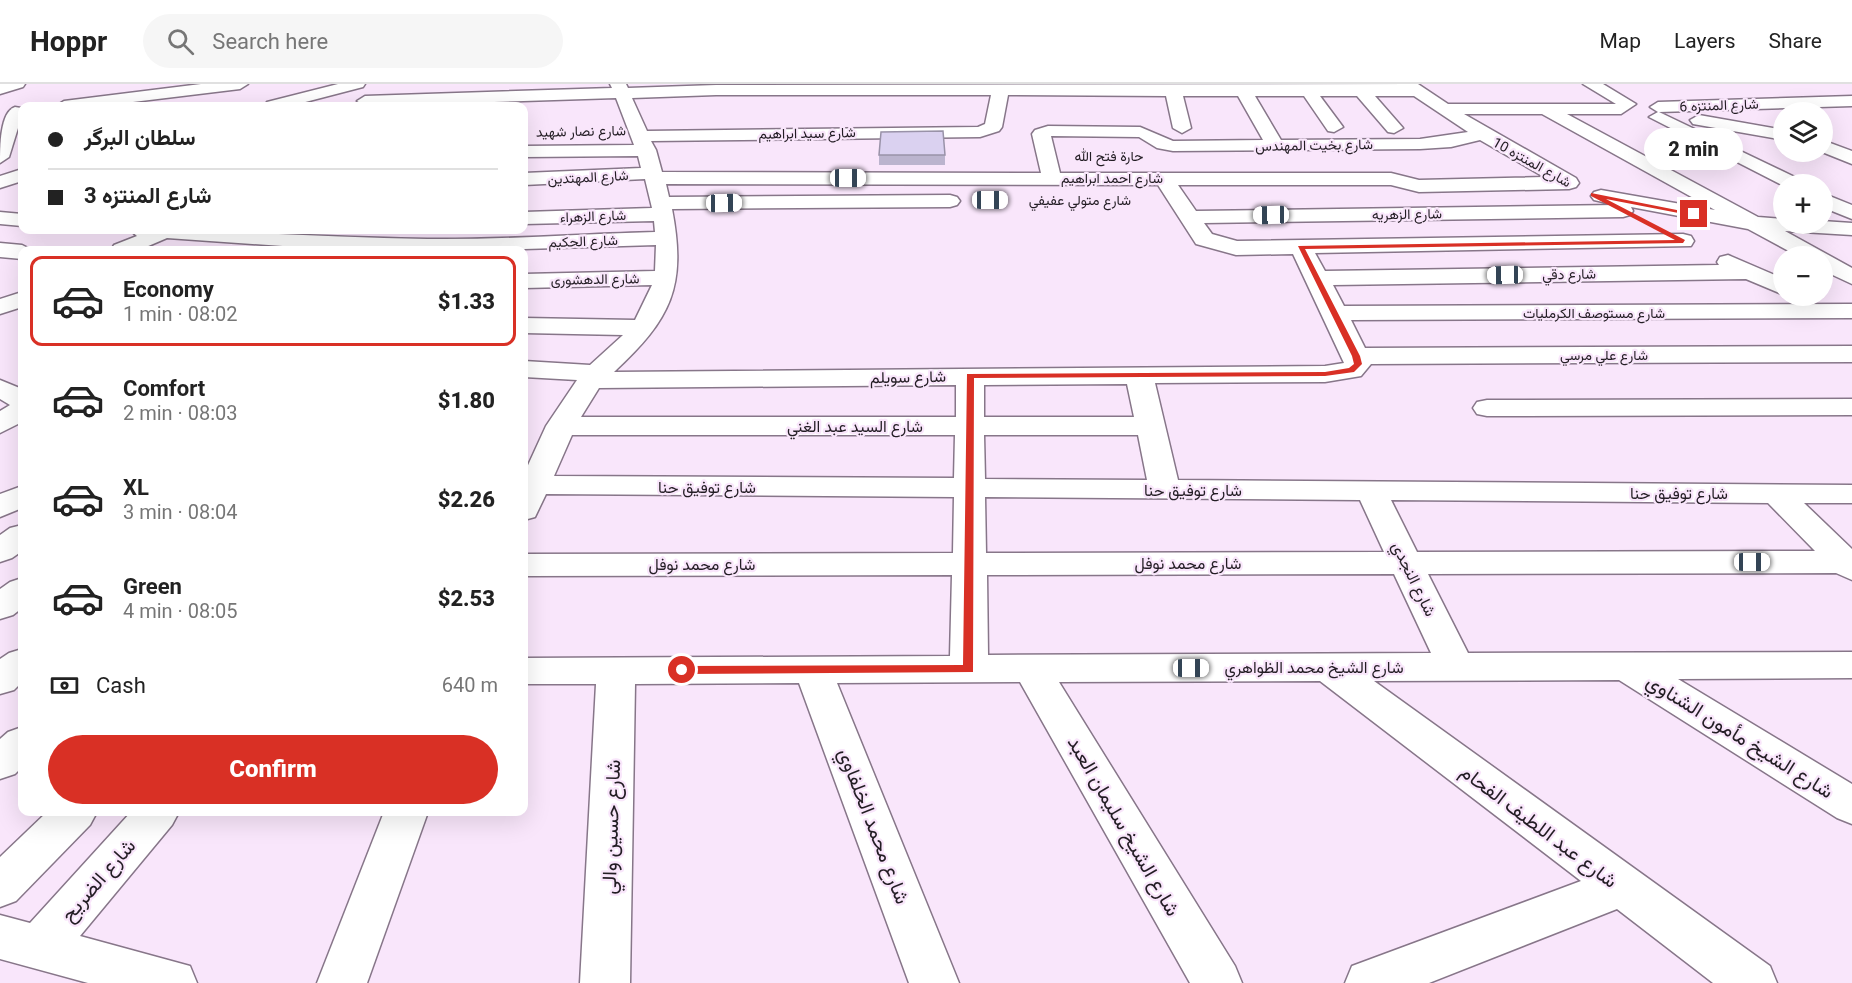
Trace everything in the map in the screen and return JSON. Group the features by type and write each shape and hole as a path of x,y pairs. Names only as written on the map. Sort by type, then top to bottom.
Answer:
{"street":[{"path":"0,89 17,84"},
{"path":"128,94 147,84"},
{"path":"89,102 128,94 240,84"},
{"path":"266,102 334,84"},
{"path":"288,102 357,84"},
{"path":"364,102 383,84"},
{"path":"425,102 447,84"},
{"path":"484,102 502,84"},
{"path":"1591,84 1615,84"},
{"path":"1591,84 1625,107"},
{"path":"72,102 81,85"},
{"path":"733,153 767,87"},
{"path":"791,151 820,87"},
{"path":"824,178 842,133 870,87"},
{"path":"883,132 903,87"},
{"path":"935,132 949,87"},
{"path":"981,178 973,132 986,131 993,127 1001,87"},
{"path":"1052,131 1058,87"},
{"path":"1052,178 1041,134 1052,131 1107,155 1115,131 1116,87"},
{"path":"1172,87 1182,128"},
{"path":"528,151 631,119 667,89 1412,87"},
{"name":"شارع المنتزه 10","path":"1412,87 1482,134 1623,212 1773,283"},
{"path":"690,142 716,88"},
{"path":"1242,88 1275,145"},
{"path":"1307,88 1334,128"},
{"path":"1360,88 1394,128"},
{"path":"666,111 667,89"},
{"path":"1495,90 1524,109"},
{"path":"484,102 544,94 631,119"},
{"name":"شارع المنتزه 6","path":"1661,113 1852,101"},
{"path":"1444,109 1625,107 1773,133"},
{"path":"1545,109 1795,246"},
{"path":"0,156 12,112"},
{"path":"528,113 631,119"},
{"path":"1661,113 1775,174"},
{"path":"528,498 545,439 594,377 625,349 642,328 658,302 666,278 659,203 631,119"},
{"name":"شارع سيد ابراهيم","path":"631,119 690,142 742,134 973,132"},
{"name":"شارع بخيت المهندس","path":"1115,131 1149,134 1168,146 1451,142 1482,134"},
{"path":"1833,141 1852,138"},
{"path":"1451,142 1476,157"},
{"path":"1833,144 1852,147"},
{"path":"1833,148 1852,158"},
{"name":"شارع احمد ابراهيم","path":"659,203 772,178 1052,178 1107,155 1164,178 1392,178 1419,186 1569,182"},
{"name":"حارة فتح الله","path":"1047,156 1067,156"},
{"name":"حارة فتح الله","path":"1150,156 1172,156"},
{"path":"1494,165 1544,183"},
{"path":"0,174 18,169"},
{"path":"0,182 18,176"},
{"path":"767,202 772,178"},
{"path":"895,178 897,201"},
{"path":"1029,178 1036,200"},
{"path":"1164,178 1204,239 1236,248 1683,242"},
{"path":"1246,178 1271,215"},
{"path":"1324,179 1355,214"},
{"name":"شارع المهتدين","path":"528,180 659,203"},
{"path":"1419,186 1450,213"},
{"path":"1594,195 1643,206 1752,223 1852,230"},
{"name":"شارع متولي عفيفي","path":"1154,199 1177,199"},
{"path":"528,201 659,203 967,201"},
{"path":"659,203 819,217"},
{"name":"شارع الزهراء","path":"528,218 659,203"},
{"name":"شارع الحكيم","path":"528,228 659,203"},
{"path":"1833,204 1852,213"},
{"name":"شارع الزهريه","path":"1191,217 1623,212"},
{"path":"132,246 161,234"},
{"name":"شارع الحكيم","path":"191,234 284,246 430,246 494,234"},
{"path":"1502,244 1598,356"},
{"path":"1300,247 1336,313 1356,356"},
{"path":"1833,267 1852,277"},
{"name":"شارع دقي","path":"1318,278 1748,272"},
{"name":"شارع الدهشورى","path":"528,282 570,287 666,278"},
{"name":"شارع مستوصف الكرمليات","path":"1336,313 1561,313 1773,305"},
{"path":"1801,306 1852,340"},
{"name":"شارع مستوصف الكرمليات","path":"1811,306 1842,311"},
{"path":"528,325 642,328"},
{"name":"شارع علي مرسي","path":"1356,356 1852,354"},
{"name":"شارع سويلم","path":"528,369 594,377 1325,374 1352,370 1358,364 1356,356"},
{"path":"1139,375 1165,490"},
{"path":"0,376 18,378"},
{"path":"969,669 970,376"},
{"path":"0,388 18,398"},
{"path":"1487,408 1852,407"},
{"path":"0,424 18,413"},
{"name":"شارع السيد عبد الغني","path":"545,439 969,426 1150,426"},
{"name":"شارع توفيق حنا","path":"528,501 969,488 1852,494"},
{"name":"شارع النجدي","path":"1371,491 1456,667"},
{"path":"1777,494 1850,565"},
{"path":"0,507 18,497"},
{"path":"0,533 18,535"},
{"path":"0,551 18,538"},
{"name":"شارع محمد نوفل","path":"528,565 1406,562 1850,565"},
{"path":"0,607 18,593"},
{"path":"0,653 18,653"},
{"path":"0,680 18,665"},
{"name":"شارع الشيخ محمد الظواهري","path":"528,671 1328,667 1846,668"},
{"name":"شارع عبد اللطيف الفحام","path":"1328,667 1620,887 1752,983"},
{"name":"شارع الشيخ مأمون الشناوي","path":"1628,667 1852,806"},
{"name":"شارع الشيخ سليمان العبد","path":"1032,669 1216,983"},
{"name":"شارع حسين والي","path":"605,983 616,670"},
{"name":"شارع محمد الخلفاوي","path":"813,670 934,983"},
{"path":"18,747 0,764 18,770"},
{"path":"0,887 71,816"},
{"name":"شارع الضريح","path":"19,942 153,816"},
{"path":"342,983 405,816"},
{"path":"1370,983 1620,887"},
{"path":"19,942 172,983"}],"building":[{"path":"943,131 945,155 879,155 881,132"}],"route":[{"path":"682,670 969,669 970,376 1325,374 1352,370 1358,364 1356,356 1336,313 1300,247 1683,242 1594,195 1694,214"}]}
